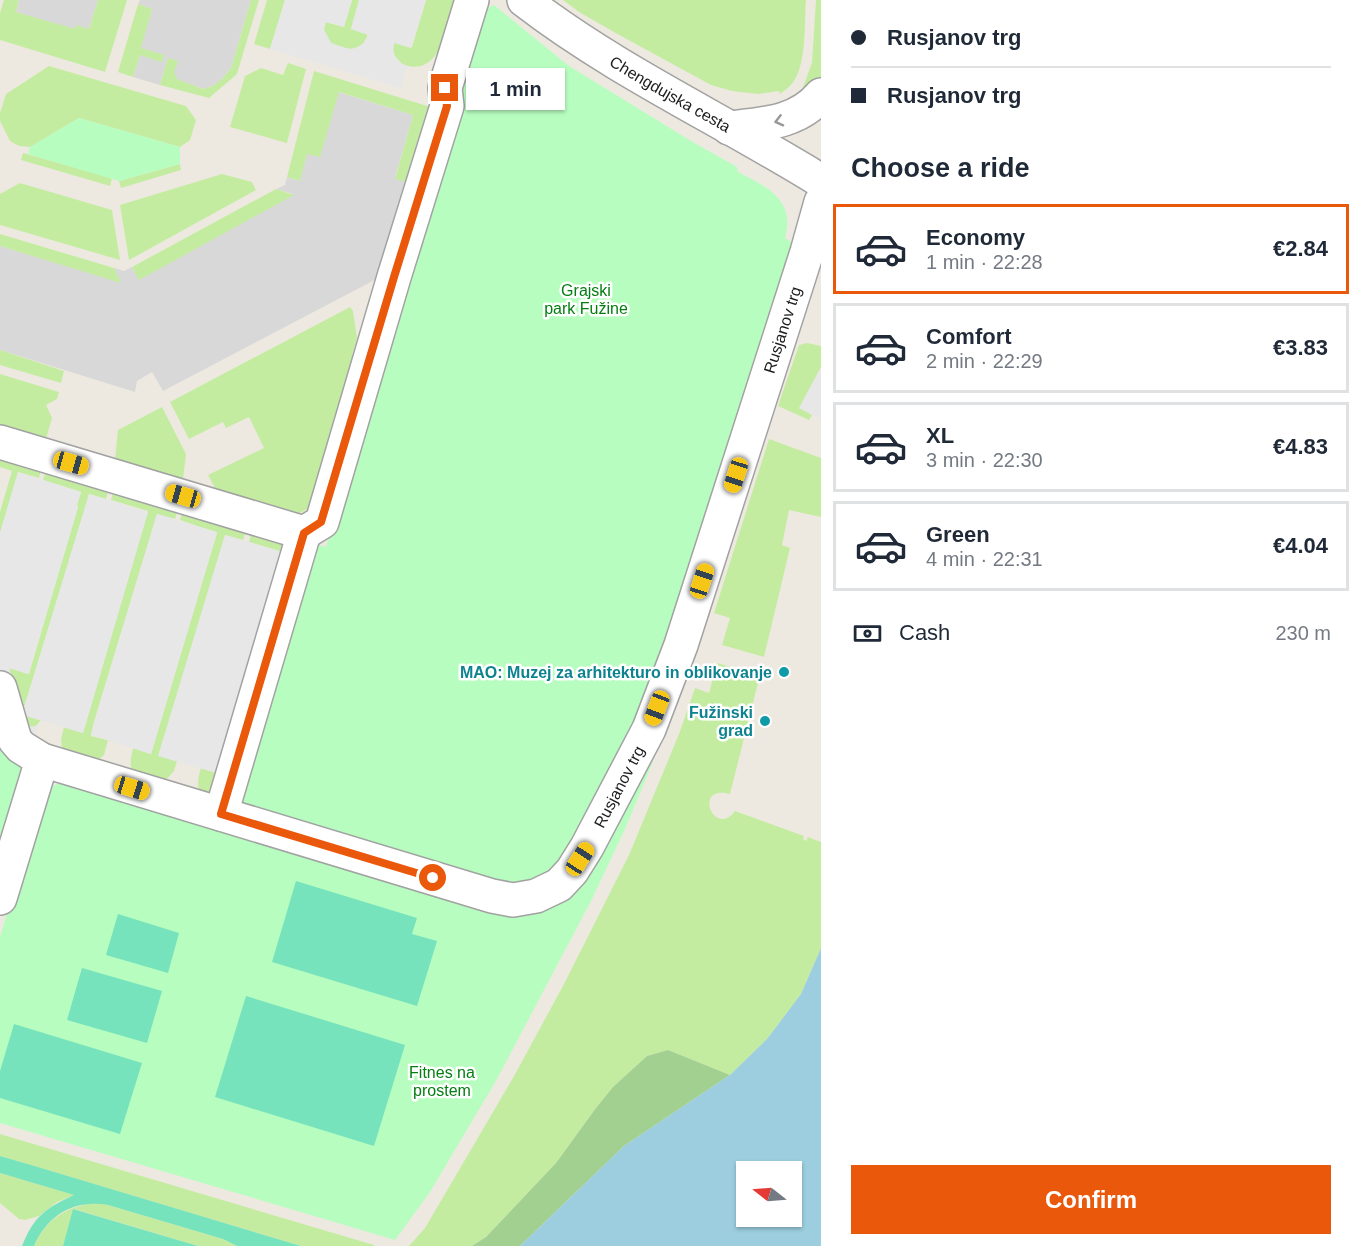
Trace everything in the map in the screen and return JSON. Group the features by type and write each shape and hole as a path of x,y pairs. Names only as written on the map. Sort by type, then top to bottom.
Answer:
{"street":[{"path":"221,814 304,533 321,522 447,106 445,88 472,0"},
{"name":"Chengdujska cesta","path":"524,0 581,40 821,181"},
{"path":"729,128 788,119 807,109 821,95"},
{"name":"Rusjanov trg","path":"0,688 15,740 21,747 42,760 492,896 513,900 537,896 559,885 572,871 587,847 653,719 681,645 821,202"},
{"path":"0,442 304,533"},
{"path":"0,898 42,760"}],"shaded area":[{"path":"19,0 98,0 89,29 75,30 16,12"},
{"path":"140,0 251,0 231,68 222,79 213,86 203,89 176,79 168,58 160,85 133,77 140,55 162,61 164,56 140,48 152,9 138,4"},
{"path":"285,0 352,0 344,27 326,22 324,30 331,43 353,49 365,42 368,35 351,29 359,0 426,0 411,48 394,43 395,56 402,64 408,66 401,88 270,49"},
{"path":"338,92 413,115 395,178 415,184 388,273 163,391 152,372 137,381 135,392 0,350 0,246 120,282 114,268 124,271 132,267 139,279 293,194 276,189 285,185 287,177 300,181 307,153 331,115"},
{"path":"821,367 821,419 799,408"},
{"path":"18,472 81,492 28,674 9,668 26,725 34,727 39,723 25,769 11,761 0,745 0,533"},
{"path":"89,494 148,512 83,733 22,715"},
{"path":"157,514 217,532 151,754 91,735"},
{"path":"225,535 286,553 220,774 158,756"}],"green space":[{"path":"4,0 19,0 16,12 75,29 76,25 89,29 98,0 127,0 105,72 0,40 0,13"},
{"path":"251,0 259,0 237,74 209,98 160,85 168,58 178,61 174,72 177,79 203,89 213,86 222,79 231,68"},
{"path":"267,0 285,0 270,49 254,44"},
{"path":"352,0 359,0 351,29 368,34 362,45 348,49 331,43 324,30 325,22 344,27"},
{"path":"426,0 454,0 447,30 438,51 428,63 414,67 406,66 400,62 393,51 394,42 412,47"},
{"path":"563,0 806,0 801,63 794,81 780,94 779,91 758,94 732,91 711,85 579,12"},
{"path":"816,0 821,0 821,78 817,85 800,95 812,63"},
{"path":"138,4 152,9 141,48 164,55 162,62 140,55 133,77 118,72"},
{"name":"Grajski park Fužine","path":"494,5 569,66 737,167 738,172 769,189 783,204 787,225 785,238 795,245 663,651 644,702 575,842 544,879 509,887 228,806 308,542 326,547 483,10"},
{"path":"288,63 306,69 287,143 230,127 245,76 261,68 283,75"},
{"path":"49,66 186,106 196,120 190,140 180,147 79,118 30,147 19,146 10,141 0,121 6,94"},
{"path":"314,71 437,109 415,184 395,179 413,115 339,92 320,157 307,154 300,181 287,177"},
{"path":"79,118 180,147 180,164 119,181 28,154 30,147"},
{"path":"23,153 112,178 110,186 21,160"},
{"path":"180,164 181,170 121,188 119,181"},
{"path":"222,174 252,182 256,190 129,260 120,205"},
{"path":"20,183 112,210 120,260 0,225 0,194"},
{"path":"276,189 294,195 139,280 132,267"},
{"path":"0,234 114,268 121,283 0,246"},
{"path":"350,307 353,311 357,338 352,355 362,359 318,503 286,521 222,501 208,475 264,448 249,417 226,428 223,422 189,439 170,402"},
{"path":"807,343 821,346 821,367 800,408 812,415 809,420 778,406 799,345"},
{"path":"0,350 64,371 61,383 0,365"},
{"path":"0,374 59,392 57,399 46,405 52,418 46,439 0,426"},
{"path":"162,407 186,454 182,489 114,469 118,430"},
{"path":"769,439 821,458 821,517 789,510 782,545 790,548 764,657 722,645 730,618 714,613"},
{"path":"0,450 43,462 39,478 18,472 0,533 0,512 12,471 0,467"},
{"path":"48,464 111,482 106,499 89,494 22,714 41,720 37,725 31,727 24,722 9,668 29,674 81,492 43,480"},
{"path":"115,484 180,503 175,519 157,514 93,725 91,736 108,740 104,755 97,761 62,749 61,739 64,727 83,733 148,511 111,500"},
{"path":"184,505 248,524 243,540 225,535 159,755 177,761 174,771 165,781 133,774 131,761 133,748 151,754 217,533 180,520"},
{"path":"253,526 299,539 220,803 200,791 198,782 201,768 219,774 286,553 249,542"},
{"path":"717,663 760,675 730,794 718,793 712,796 709,802 710,809 720,819 727,818 735,811 804,836 803,839 806,841 808,837 821,842 821,948 801,994 767,1039 730,1075 668,1050 647,1056 613,1087 556,1163 486,1237 472,1246 409,1246 425,1228 513,1078 564,984 629,855 679,734 695,688 709,693"},
{"path":"0,745 11,761 25,769 0,853"},
{"name":"Fitnes na prostem","path":"655,749 652,764 625,829 591,901 497,1079 430,1192 395,1240 0,1123 0,937 41,798 54,786 65,782 515,913"},
{"path":"296,881 417,918 412,934 437,941 417,1006 272,962"},
{"path":"118,914 179,933 168,973 106,955"},
{"path":"82,968 162,991 147,1043 67,1020"},
{"path":"246,996 405,1045 374,1146 215,1097"},
{"path":"14,1024 142,1063 120,1134 0,1098 0,1071"},
{"path":"668,1050 730,1075 624,1146 520,1246 472,1246 486,1237 556,1163 613,1087 647,1056"},
{"path":"0,1134 374,1246 301,1246 0,1156"},
{"path":"0,1156 301,1246 237,1246 223,1239 108,1205 96,1204 74,1207 64,1212 46,1226 34,1246 22,1246 31,1227 42,1214 74,1195 0,1173"},
{"path":"0,1173 75,1195 57,1202 39,1216 25,1220 19,1219 0,1203"},
{"path":"96,1203 223,1239 237,1246 198,1246 74,1209 63,1246 34,1246 51,1221 76,1207"},
{"path":"73,1209 198,1246 63,1246"}],"water":[{"path":"821,948 821,1246 520,1246 624,1146 730,1075 767,1039 801,994"}],"place":[{"name":"MAO: Muzej za arhitekturo in oblikovanje","path":"784,672"},
{"name":"Fužinski grad","path":"765,721"}],"route":[{"path":"433,878 221,814 304,533 321,522 447,106 445,88"}]}
